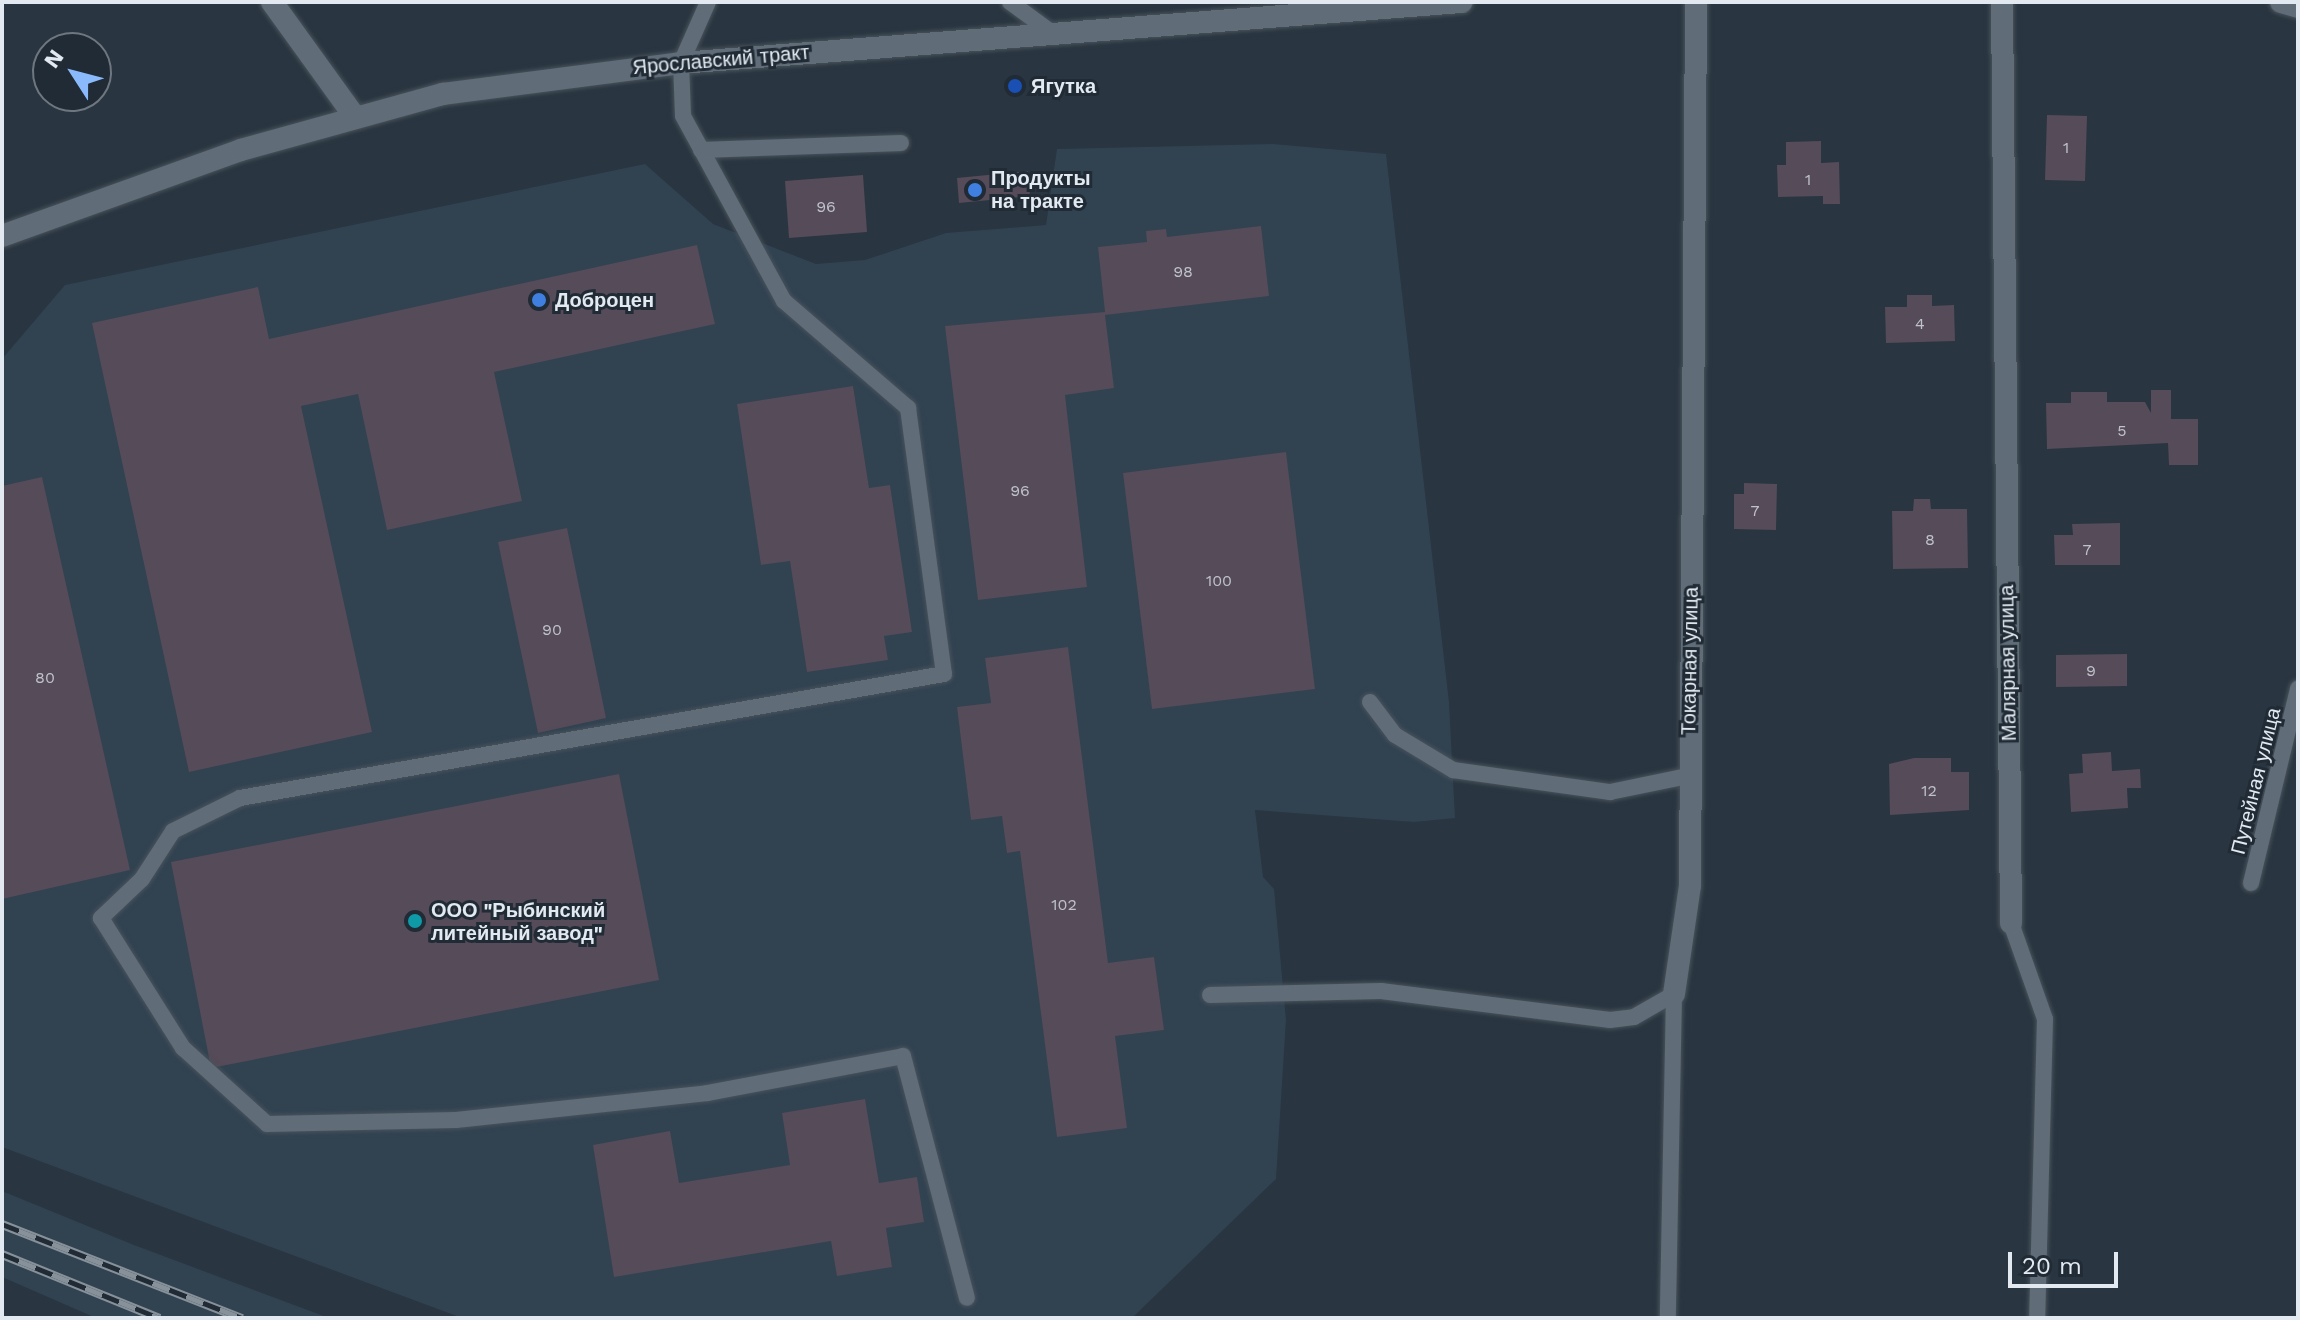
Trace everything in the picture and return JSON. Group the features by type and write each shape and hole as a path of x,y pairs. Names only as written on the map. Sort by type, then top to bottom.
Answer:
{"street":[{"path":"272,2 355,117"},
{"name":"Ярославский тракт","path":"2,236 355,117 443,94 681,63 1462,2"},
{"name":"Токарная улица","path":"1674,994 1690,885 1688,776 1696,2"},
{"name":"Малярная улица","path":"2002,2 2011,923"},
{"path":"2281,2 2298,7"}],"lane":[{"path":"708,2 681,63 683,116 784,301 908,408 944,674 240,798 173,831 142,879 101,918 183,1048 267,1124 456,1120 708,1093 903,1056 967,1298"},
{"path":"1010,2 1051,32"},
{"path":"701,150 901,143"},
{"name":"Путейная улица","path":"2251,883 2298,689"},
{"path":"1370,702 1395,735 1453,770 1610,792 1688,776"},
{"name":"Малярная улица","path":"2011,923 2045,1019 2037,1318"},
{"path":"1210,995 1381,991 1610,1020 1634,1017 1674,994"},
{"name":"Токарная улица","path":"1668,1318 1674,994"}],"shaded area":[{"path":"1273,144 1386,154 1449,702 1455,818 1414,822 1255,810 1263,877 1274,889 1286,1020 1276,1179 1132,1318 462,1318 2,1147 2,359 65,285 645,164 713,224 816,264 865,260 946,233 1046,225 1057,149"},
{"path":"2,1191 134,1245 329,1318 96,1318 2,1277"}],"building":[{"path":"2047,115 2087,116 2085,181 2045,180"},
{"path":"1821,141 1821,163 1839,162 1840,204 1823,204 1823,196 1778,197 1777,165 1786,165 1786,142"},
{"path":"1028,171 1030,196 959,203 957,178"},
{"path":"863,175 867,232 789,238 785,181"},
{"path":"1261,226 1269,296 1105,315 1114,388 1065,395 1087,587 978,600 945,326 1105,312 1098,247 1147,242 1146,231 1166,229 1167,237"},
{"path":"697,245 715,324 494,372 522,501 387,530 358,394 301,406 372,732 189,772 92,323 258,287 269,339"},
{"path":"1907,295 1932,295 1932,306 1954,305 1955,341 1886,343 1885,307 1907,307"},
{"path":"853,386 869,488 890,485 912,632 884,636 888,660 807,672 790,561 761,565 737,404"},
{"path":"2151,390 2171,390 2171,419 2198,419 2198,465 2169,465 2168,443 2047,449 2046,403 2071,403 2071,392 2107,392 2107,402 2145,402 2151,413"},
{"path":"1286,452 1315,689 1152,709 1123,473"},
{"path":"42,477 130,870 2,899 2,486"},
{"path":"1744,483 1777,484 1776,530 1734,529 1734,494 1744,494"},
{"path":"1914,499 1930,499 1931,509 1967,509 1968,568 1893,569 1892,511 1913,511"},
{"path":"2120,523 2120,565 2055,565 2054,535 2073,535 2072,524"},
{"path":"567,528 606,718 538,733 498,542"},
{"path":"1068,647 1108,963 1154,957 1164,1030 1115,1036 1127,1128 1057,1137 1020,851 1007,853 1002,816 971,820 957,707 991,703 985,658"},
{"path":"2127,654 2127,686 2056,687 2056,655"},
{"path":"2111,752 2112,771 2140,769 2141,788 2127,788 2128,808 2071,812 2069,774 2083,773 2082,754"},
{"path":"1914,758 1951,758 1951,772 1969,772 1969,810 1890,815 1889,764"},
{"name":"ООО \"Рыбинский литейный завод\"","path":"619,774 659,980 211,1068 171,862"},
{"path":"865,1099 879,1183 917,1177 924,1222 886,1228 892,1267 837,1276 831,1241 614,1277 593,1145 670,1131 679,1183 790,1165 782,1113"}],"railway":[{"path":"2,1224 242,1318"},
{"path":"2,1254 160,1318"}],"place":[{"name":"Ягутка","path":"1015,86"},
{"name":"Продукты на тракте","path":"975,190"},
{"name":"Доброцен","path":"539,300"},
{"name":"ООО \"Рыбинский литейный завод\"","path":"415,921"}]}
